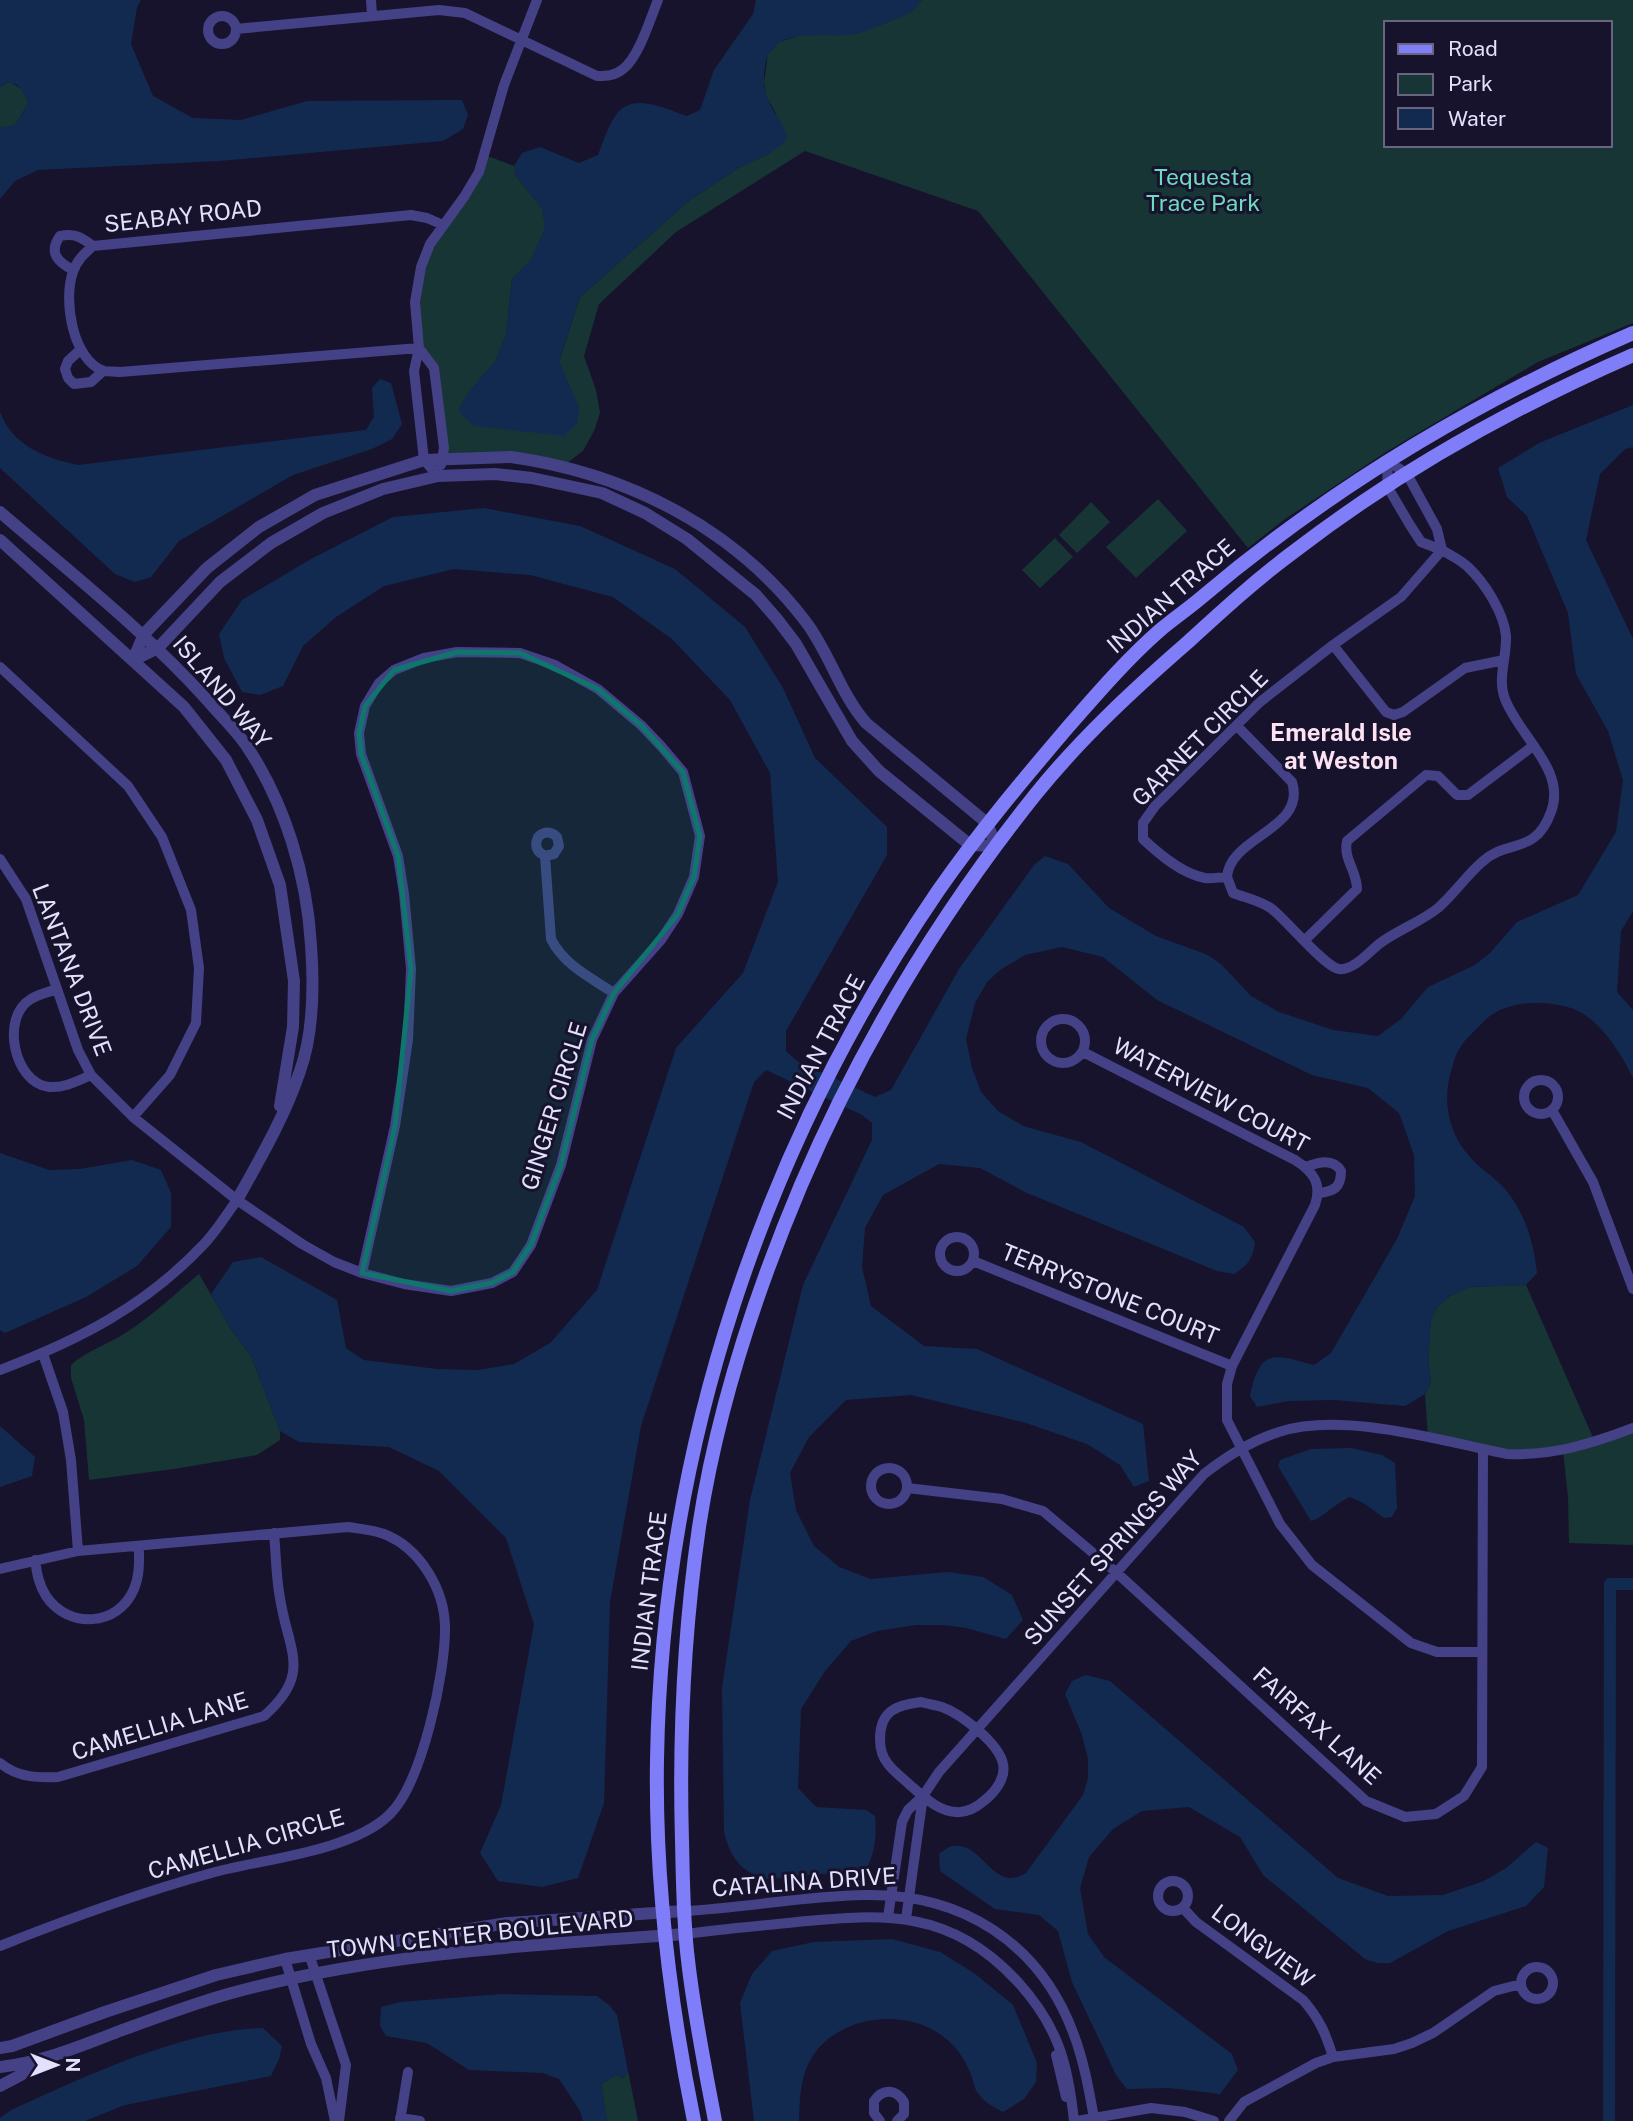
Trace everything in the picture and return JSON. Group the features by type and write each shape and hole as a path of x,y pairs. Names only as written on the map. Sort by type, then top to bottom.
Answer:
{"main road":[{"name":"INDIAN TRACE","path":"694,2121 681,2056 663,1911 658,1794 662,1661 680,1516 697,1435 728,1316 778,1182 835,1062 912,930 970,845 1091,699 1158,632 1235,568 1295,523 1388,461 1505,393 1557,366 1633,333"},
{"name":"INDIAN TRACE","path":"715,2121 685,1934 680,1779 684,1661 700,1525 717,1437 771,1255 868,1043 923,952 996,846 1038,791 1127,696 1245,591 1296,550 1387,486 1560,386 1633,355"}],"street":[{"path":"371,0 372,15"},
{"path":"438,476 424,460 414,371 419,348 415,302 421,267 430,244 479,172 504,85 537,0"},
{"path":"236,29 439,9 465,13 597,76 611,76 624,69 634,56 659,0"},
{"name":"SEABAY ROAD","path":"73,270 80,257 93,246 411,215 443,225"},
{"path":"93,246 79,235 71,234 60,236 55,243 54,253 59,262 73,270 69,286 73,330 80,350 103,370 120,372 419,348"},
{"path":"419,348 433,368 444,448 438,476"},
{"path":"80,350 68,360 65,369 74,384 91,382 103,370"},
{"path":"511,457 548,462 598,475 653,498 697,521 740,555 799,613 817,638 846,695 866,723 987,823 996,846 970,845 879,771 852,741 796,644 756,595 687,539 645,513 602,493 532,478 495,474 438,476 383,489 323,513 271,543 220,582 158,648 133,660 144,634 207,568 260,527 315,495 424,460 511,457"},
{"path":"1388,461 1406,474 1437,529 1442,550"},
{"path":"1237,726 1292,782 1296,793 1293,807 1260,838 1242,849 1228,868 1227,877 1233,892 1269,907 1326,962 1340,969 1352,966 1395,932 1436,909 1483,860 1497,852 1527,844 1541,833 1552,811 1556,790 1550,772 1509,709 1501,690 1506,634 1499,612 1467,566 1442,550 1421,542 1387,486 1388,461"},
{"name":"ISLAND WAY","path":"0,512 144,634 245,744 279,810 300,870 309,915 313,967 312,1014 301,1069 237,1200 207,1241 166,1282 130,1309 43,1354 0,1370"},
{"path":"1410,525 1428,513"},
{"name":"ISLAND WAY","path":"0,540 184,707 226,760 257,820 280,885 294,981 293,1027 277,1122"},
{"name":"GARNET CIRCLE","path":"1227,877 1205,878 1187,871 1157,852 1143,839 1143,823 1155,806 1260,702 1333,645 1401,597 1442,550"},
{"path":"1333,645 1386,712 1394,715 1403,712 1465,668 1504,660"},
{"name":"GINGER CIRCLE","path":"237,1200 334,1262 362,1273 404,1284 451,1291 492,1283 513,1272 531,1245 561,1165 592,1040 614,993 661,940 678,914 694,877 700,836 682,772 641,724 598,689 555,665 520,653 457,652 424,659 394,670 379,683 365,705 359,733 360,754 398,856 411,969 408,1028 395,1126 362,1273"},
{"path":"0,667 128,786 162,837 191,909 199,968 196,1023 170,1074 133,1117"},
{"path":"1305,940 1357,889 1357,877 1345,852 1347,841 1426,775 1438,776 1457,795 1468,795 1533,746"},
{"path":"257,820 279,810"},
{"path":"545,856 551,939 557,951 566,961 614,993"},
{"name":"LANTANA DRIVE","path":"0,859 26,899 78,1050 91,1075 133,1117 237,1200"},
{"path":"57,989 30,999 19,1011 13,1031 17,1056 30,1077 47,1087 66,1086 91,1075"},
{"name":"WATERVIEW COURT","path":"1054,1021 1074,1021 1083,1031 1083,1052 1071,1062 1049,1059 1041,1045 1044,1030 1054,1021"},
{"name":"WATERVIEW COURT","path":"1083,1052 1306,1167 1316,1181 1319,1193"},
{"path":"1552,1110 1593,1182 1633,1289"},
{"path":"1306,1167 1325,1162 1333,1163 1342,1171 1342,1181 1332,1191 1319,1193 1232,1366 1227,1384 1227,1420 1280,1524 1312,1565 1411,1643 1437,1652 1482,1652"},
{"name":"TERRYSTONE COURT","path":"973,1261 1232,1366"},
{"path":"43,1354 63,1412 71,1460 78,1551"},
{"name":"SUNSET SPRINGS WAY","path":"888,1917 902,1822 908,1810 1204,1474 1240,1448 1281,1431 1328,1424 1369,1427 1529,1455 1564,1451 1633,1428"},
{"name":"FAIRFAX LANE","path":"907,1488 1002,1499 1043,1511 1117,1573 1366,1801 1405,1817 1436,1814 1464,1796 1482,1767 1483,1449"},
{"name":"CAMELLIA CIRCLE","path":"0,1569 78,1551 348,1527 385,1534 417,1557 438,1587 445,1616 446,1647 423,1754 409,1789 389,1816 362,1832 329,1846 215,1872 69,1919 0,1946"},
{"name":"CAMELLIA LANE","path":"0,1764 27,1776 58,1777 264,1716 279,1703 289,1688 295,1665 280,1598 274,1533"},
{"path":"35,1560 39,1583 48,1599 75,1619 91,1619 108,1616 123,1606 134,1590 139,1570 139,1546"},
{"path":"921,1702 943,1707 977,1730 1003,1762 1003,1776 993,1793 963,1812 946,1811 923,1796 887,1763 880,1748 880,1728 886,1714 902,1704 921,1702"},
{"name":"SUNSET SPRINGS WAY","path":"906,1919 923,1796"},
{"name":"CATALINA DRIVE","path":"684,1911 862,1895 890,1895 909,1896 973,1917 1004,1936 1032,1962 1061,2006 1084,2067 1094,2118"},
{"name":"LONGVIEW","path":"1183,1908 1196,1922 1303,2000 1317,2016 1325,2031 1333,2057"},
{"name":"TOWN CENTER BOULEVARD","path":"0,2048 216,1975 309,1954 507,1923 684,1911"},
{"name":"CATALINA DRIVE","path":"685,1934 846,1917 888,1917 940,1928 963,1937 987,1952 1016,1980 1030,1996 1058,2041 1068,2070 1075,2121"},
{"name":"TOWN CENTER BOULEVARD","path":"0,2067 16,2066 59,2054 226,1995 314,1973 376,1962 477,1950 685,1934"},
{"path":"309,1954 346,2066 337,2121"},
{"path":"285,1959 311,2044 326,2078 337,2121"},
{"path":"1016,1980 1032,1962"},
{"path":"1228,2121 1244,2102 1333,2057 1394,2049 1412,2043 1433,2033 1494,1991 1521,1984"},
{"name":"CATALINA DRIVE","path":"1048,2025 1075,2121"},
{"path":"0,2086 59,2054"},
{"path":"319,2062 342,2054"},
{"path":"1068,2070 1084,2067"},
{"path":"408,2072 400,2120 420,2121"},
{"path":"880,2121 874,2113 874,2101 878,2095 889,2091 896,2092 904,2102 905,2108 900,2120"},
{"path":"1075,2121 1151,2108 1185,2112 1214,2121"}],"highlighted area":[{"path":"457,652 520,653 598,689 641,725 683,772 700,836 694,877 678,914 614,993 592,1040 561,1165 531,1245 513,1272 492,1283 451,1291 362,1273 395,1126 411,969 398,856 361,754 359,733 365,706 394,670"}],"green space":[{"name":"Tequesta Trace Park","path":"922,0 1633,0 1633,323 1538,362 1386,452 1285,519 1248,548 978,211 805,151 676,232 599,304 584,356 596,390 600,413 583,451 563,466 443,459 434,368 419,348 421,267 485,155 514,166 516,176 543,210 545,229 531,260 512,279 506,334 495,362 468,393 579,408 559,362 580,297 690,200 738,168 770,153 776,113 766,96 764,82 768,54 779,42 801,35 824,34 911,12"},
{"path":"8,82 21,90 28,104 15,125 0,128 0,87"},
{"path":"1158,499 1187,531 1136,578 1106,547"},
{"path":"1091,502 1110,522 1077,553 1059,535"},
{"path":"1055,538 1073,557 1040,588 1022,570"},
{"path":"199,1274 231,1329 251,1356 280,1431 280,1440 257,1455 89,1480 84,1420 71,1378 71,1365 137,1325"},
{"path":"1526,1285 1595,1442 1633,1428 1633,1545 1569,1543 1563,1451 1529,1455 1428,1438 1425,1394 1431,1382 1428,1361 1431,1319 1438,1306 1450,1296 1469,1287"},
{"path":"628,2071 638,2121 607,2121 601,2084 616,2075 623,2078"}],"water":[{"path":"0,0 141,0 137,7 131,44 153,96 193,118 241,120 307,101 462,100 468,115 463,129 443,141 219,161 38,170 15,181 0,199 0,128 15,125 28,100 17,85 8,82 0,87"},
{"path":"756,0 922,0 907,14 863,32 792,38 780,42 771,51 766,64 764,83 770,104 785,130 787,137 784,143 770,153 738,168 690,200 580,297 559,361 579,408 577,423 564,436 473,426 458,410 468,393 495,361 506,334 512,279 531,260 545,229 543,210 516,176 514,166 522,153 540,147 579,163 598,155 613,119 631,104 660,106 687,116 700,110 714,70 753,14"},
{"path":"380,379 391,383 402,424 392,439 372,449 293,475 179,541 151,577 135,582 115,574 0,468 0,412 13,434 32,449 54,459 78,465 366,430 374,417 372,388"},
{"path":"1633,405 1633,447 1625,449 1600,474 1586,540 1633,639 1633,911 1621,931 1617,992 1633,1010 1633,1078 1608,1037 1591,1019 1571,1008 1536,1003 1500,1010 1481,1024 1455,1057 1447,1091 1449,1114 1456,1137 1470,1157 1501,1185 1518,1208 1531,1240 1537,1273 1526,1285 1469,1287 1450,1296 1438,1306 1431,1319 1428,1361 1431,1382 1425,1394 1405,1406 1334,1400 1288,1401 1257,1407 1250,1396 1258,1369 1270,1358 1288,1358 1314,1365 1331,1353 1397,1239 1415,1196 1414,1155 1399,1113 1368,1088 1312,1075 1157,1000 1103,957 1062,947 1025,955 1000,970 987,982 975,1003 966,1039 972,1068 981,1092 998,1111 1023,1126 1081,1142 1244,1227 1255,1242 1253,1253 1246,1264 1234,1274 1217,1271 1027,1193 980,1168 939,1164 883,1195 865,1228 862,1267 871,1306 924,1346 977,1349 1143,1424 1149,1481 1134,1487 1120,1465 1087,1444 1026,1423 911,1395 846,1400 809,1437 790,1473 796,1510 814,1546 839,1567 871,1579 948,1572 983,1577 1012,1595 1023,1620 1006,1639 966,1628 916,1625 877,1631 851,1641 825,1671 801,1709 798,1788 816,1807 866,1810 875,1816 871,1857 866,1870 766,1879 743,1868 733,1856 724,1832 722,1688 750,1500 803,1285 872,1140 872,1123 862,1115 766,1070 754,1082 641,1426 610,1602 604,1803 578,1878 542,1887 498,1881 480,1853 501,1805 534,1624 506,1538 439,1471 389,1447 299,1442 280,1431 251,1356 231,1329 211,1294 233,1262 261,1257 337,1300 346,1348 364,1360 437,1369 478,1370 514,1364 550,1343 597,1290 676,1048 743,973 778,882 770,773 730,700 672,639 613,597 530,575 454,569 384,586 336,617 303,646 283,686 260,695 242,692 224,658 219,634 242,600 311,559 393,517 484,508 580,526 675,569 745,627 783,688 815,758 887,827 887,855 786,1031 786,1051 797,1061 875,1097 891,1090 959,969 1034,865 1045,856 1068,864 1109,908 1156,936 1208,955 1222,965 1251,996 1279,1012 1333,1030 1378,1036 1401,1019 1428,987 1473,966 1489,954 1517,922 1578,895 1616,832 1623,780 1608,731 1576,674 1568,613 1527,516 1507,497 1498,468 1539,443"},
{"path":"0,1153 49,1170 80,1169 132,1160 161,1170 171,1193 171,1227 137,1266 86,1297 5,1333 0,1330"},
{"path":"0,1426 35,1457 32,1476 0,1487"},
{"path":"1351,1448 1382,1455 1395,1463 1397,1508 1392,1517 1384,1518 1350,1497 1311,1521 1278,1466 1280,1460 1311,1449"},
{"path":"1086,1675 1110,1681 1338,1878 1388,1896 1443,1895 1484,1881 1506,1868 1536,1842 1548,1848 1544,1887 1526,1906 1448,1931 1390,1963 1377,1963 1365,1959 1263,1875 1240,1837 1189,1807 1142,1811 1113,1829 1089,1857 1080,1888 1088,1934 1104,1957 1232,2054 1238,2070 1220,2094 1169,2088 1127,2089 1116,2075 1072,1982 1058,1931 1039,1915 995,1909 940,1871 939,1854 953,1846 972,1851 1005,1877 1015,1878 1026,1873 1083,1795 1088,1778 1088,1759 1082,1735 1065,1694 1072,1681"},
{"path":"892,1939 940,1952 974,1973 1013,2005 1037,2063 1036,2082 1024,2099 1003,2112 999,2110 977,2092 963,2058 945,2038 930,2028 913,2022 876,2020 841,2030 814,2054 803,2078 799,2121 754,2121 740,2003 752,1974 772,1951 814,1942"},
{"path":"502,1994 597,1996 609,2005 617,2015 628,2071 623,2078 616,2075 601,2084 607,2121 583,2121 580,2111 559,2079 543,2073 469,2070 427,2043 386,2036 380,2026 381,2007 400,2002"},
{"path":"263,2028 282,2046 271,2076 125,2105 85,2121 0,2121 0,2118 11,2110 134,2057 200,2037"}],"waterway":[{"path":"1609,2121 1610,1584 1633,1584"}],"district":[{"name":"Emerald Isle at Weston","path":"1341,747"}]}
